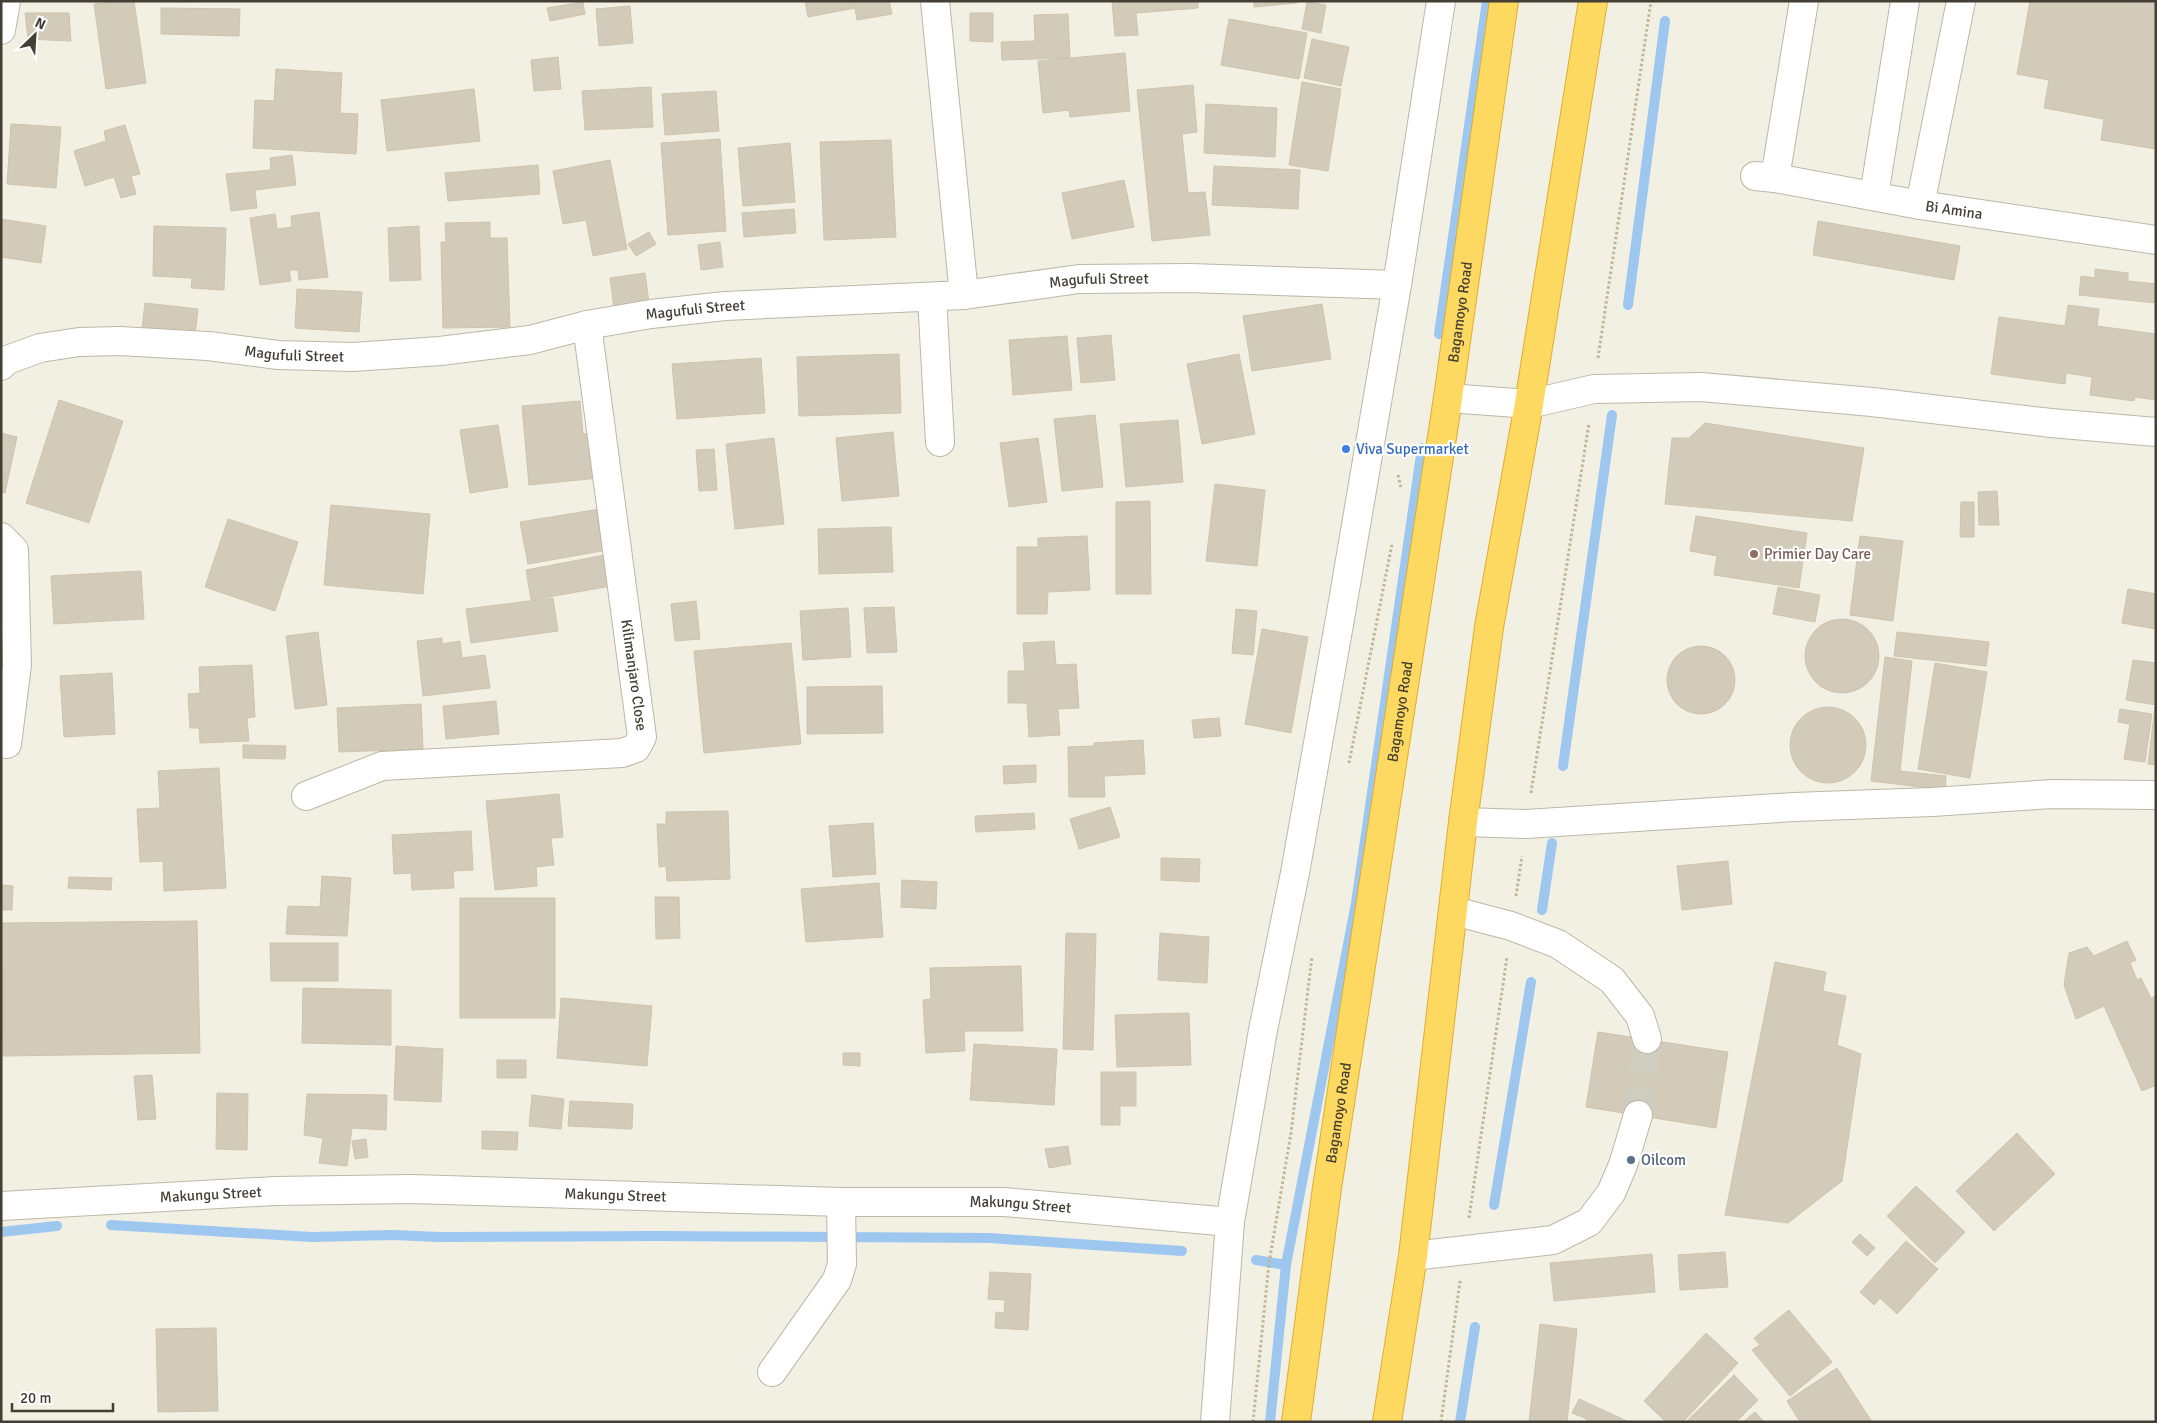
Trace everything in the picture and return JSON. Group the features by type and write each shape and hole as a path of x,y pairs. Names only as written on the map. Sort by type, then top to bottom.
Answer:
{"highway":[{"name":"Bagamoyo Road","path":"1296,1422 1327,1188 1448,398 1504,1"},
{"path":"1387,1422 1414,1256 1463,822 1489,627 1529,404 1593,1"}],"street":[{"path":"1,30 6,1"},
{"path":"934,1 964,294"},
{"path":"1215,1422 1230,1222 1263,1030 1295,873 1397,285 1441,1"},
{"name":"Bi Amina","path":"1804,1 1765,177 1920,205 2156,240"},
{"path":"1874,196 1905,1"},
{"path":"1920,205 1962,1"},
{"name":"Magufuli Street","path":"1,366 8,360 40,348 79,342 120,341 208,346 278,355 352,358 440,351 530,340 587,325 651,314 724,306 932,297 1079,279 1189,278 1397,285"},
{"path":"932,297 940,442"},
{"name":"Kilimanjaro Close","path":"306,796 382,766 622,753 636,748 642,737 587,325"},
{"path":"1448,398 1529,404 1594,389 1701,387 1872,402 2051,423 2156,432"},
{"path":"1,537 14,550 18,664 7,744"},
{"path":"1463,822 1526,824 1794,807 1932,802 2052,794 2156,795"},
{"path":"1454,912 1511,926 1558,944 1612,980 1640,1016 1647,1039"},
{"path":"1414,1256 1465,1248 1553,1240 1589,1222 1611,1193 1623,1164 1638,1116"},
{"name":"Makungu Street","path":"1,1206 275,1191 412,1189 841,1202 1004,1202 1230,1222"},
{"path":"772,1372 837,1280 842,1264 841,1202"}],"path":[{"path":"1441,1422 1526,824 1594,389 1651,1"}],"building":[{"path":"134,1 146,83 106,89 94,4"},
{"path":"805,1 889,1 892,14 857,20 855,8 808,17"},
{"path":"1112,1 1198,1 1198,8 1136,13 1138,35 1115,36"},
{"path":"1254,1 1296,1 1297,3 1254,7"},
{"path":"2030,1 2156,1 2156,149 2101,140 2104,119 2044,108 2049,80 2017,74"},
{"path":"583,2 585,14 550,21 547,8"},
{"path":"1307,2 1326,5 1321,33 1302,29"},
{"path":"630,6 633,43 599,46 596,9"},
{"path":"161,8 240,9 239,36 161,34"},
{"path":"25,13 69,13 71,41 28,39"},
{"path":"970,13 993,13 993,42 970,41"},
{"path":"1068,14 1070,58 1002,60 1001,42 1035,41 1034,15"},
{"path":"1229,19 1307,33 1299,79 1221,65"},
{"path":"1312,39 1349,47 1341,86 1304,78"},
{"path":"1125,53 1130,111 1070,117 1069,110 1043,113 1038,61"},
{"path":"558,57 561,89 534,91 531,60"},
{"path":"276,69 342,73 340,113 358,114 356,154 253,148 255,100 274,101"},
{"path":"1302,82 1341,89 1328,171 1289,165"},
{"path":"1193,85 1197,132 1182,134 1188,193 1205,192 1210,235 1152,241 1137,90"},
{"path":"651,87 653,127 585,130 582,91"},
{"path":"474,89 480,141 387,151 381,100"},
{"path":"716,91 719,131 665,135 662,94"},
{"path":"1206,104 1277,108 1275,157 1204,153"},
{"path":"11,124 61,127 56,188 7,184"},
{"path":"125,125 140,174 131,176 136,194 121,198 114,177 85,186 74,151 106,141 104,131"},
{"path":"720,139 726,231 668,235 661,143"},
{"path":"891,140 896,237 824,240 820,142"},
{"path":"790,143 795,202 743,206 738,148"},
{"path":"292,155 296,185 255,190 257,208 231,211 226,174 271,170 270,158"},
{"path":"610,160 627,249 593,256 586,220 563,224 553,171"},
{"path":"538,165 540,194 448,201 445,173"},
{"path":"1214,166 1300,170 1298,209 1212,205"},
{"path":"1124,180 1134,227 1072,239 1062,193"},
{"path":"794,209 796,233 744,237 742,213"},
{"path":"319,212 328,277 299,280 298,270 289,270 291,281 260,285 250,218 275,214 277,229 292,227 291,216"},
{"path":"1,219 46,226 41,263 1,257"},
{"path":"1818,221 1960,246 1954,280 1813,255"},
{"path":"490,222 490,238 507,238 510,327 443,328 441,242 446,242 445,223"},
{"path":"154,226 226,228 224,290 191,288 192,278 153,276"},
{"path":"419,226 421,280 390,281 388,228"},
{"path":"649,232 656,244 636,256 628,244"},
{"path":"720,242 723,267 701,270 698,245"},
{"path":"2095,269 2128,273 2128,281 2156,284 2156,303 2079,295 2081,276 2095,278"},
{"path":"645,273 649,303 614,308 610,278"},
{"path":"297,289 362,292 359,332 295,328"},
{"path":"145,303 198,309 195,335 142,328"},
{"path":"1322,304 1331,359 1252,371 1243,316"},
{"path":"2068,305 2099,309 2097,326 2156,334 2156,400 2135,397 2134,401 2090,395 2092,377 2066,373 2065,384 1991,374 1999,317 2065,326"},
{"path":"1111,335 1115,380 1081,383 1077,338"},
{"path":"1067,336 1072,390 1013,395 1009,340"},
{"path":"899,354 901,413 799,416 797,357"},
{"path":"1239,354 1255,434 1202,444 1187,364"},
{"path":"761,358 765,413 677,419 672,364"},
{"path":"59,400 123,421 89,523 26,503"},
{"path":"580,401 583,434 594,433 599,478 529,485 522,406"},
{"path":"1095,415 1103,487 1062,491 1054,419"},
{"path":"1178,420 1183,482 1126,487 1120,424"},
{"path":"1705,423 1864,448 1852,521 1665,504 1672,438 1689,438"},
{"path":"498,425 508,487 470,493 460,430"},
{"path":"893,432 899,496 842,501 836,438"},
{"path":"1,433 17,437 5,493 1,492"},
{"path":"774,438 784,524 735,529 726,444"},
{"path":"1038,438 1047,502 1009,507 1000,443"},
{"path":"714,449 717,490 699,491 696,450"},
{"path":"1215,484 1265,490 1257,566 1206,561"},
{"path":"1997,491 1999,525 1979,525 1978,492"},
{"path":"1150,501 1151,594 1116,594 1116,502"},
{"path":"1961,502 1974,502 1974,537 1960,537"},
{"path":"331,505 430,514 423,594 324,585"},
{"path":"606,508 613,549 528,564 520,522"},
{"name":"Primier Day Care","path":"1696,516 1807,533 1799,588 1714,575 1717,556 1690,551"},
{"path":"228,519 298,542 275,611 205,587"},
{"path":"891,527 893,572 819,574 818,529"},
{"path":"1087,536 1090,590 1048,592 1047,614 1017,614 1017,547 1038,547 1038,538"},
{"path":"1860,536 1903,541 1893,621 1850,615"},
{"path":"605,555 611,586 531,600 526,570"},
{"path":"141,571 144,619 54,624 51,576"},
{"path":"1778,587 1820,595 1815,622 1773,614"},
{"path":"2128,589 2156,594 2156,629 2122,623"},
{"path":"553,598 558,631 471,643 466,609"},
{"path":"696,601 700,639 675,641 671,604"},
{"path":"894,607 897,652 867,653 864,608"},
{"path":"848,608 851,657 803,660 800,611"},
{"path":"1236,609 1257,611 1253,655 1232,653"},
{"path":"1842,619 1856,622 1868,630 1876,642 1879,656 1876,670 1868,682 1856,690 1842,693 1828,690 1816,682 1808,670 1805,656 1808,642 1816,630 1828,622"},
{"path":"1262,629 1308,637 1291,733 1245,724"},
{"path":"318,632 327,705 295,709 286,636"},
{"path":"1897,632 1989,642 1986,666 1894,656"},
{"path":"442,638 442,644 460,641 462,658 485,655 490,688 423,696 417,641"},
{"path":"1054,641 1056,665 1076,664 1079,708 1058,709 1060,735 1029,737 1027,703 1008,703 1008,671 1025,671 1023,643"},
{"path":"791,643 801,744 704,753 694,651"},
{"path":"1708,646 1720,652 1729,661 1735,673 1733,693 1725,704 1708,714 1694,714 1677,704 1669,693 1667,673 1677,656 1688,648"},
{"path":"1885,657 1912,661 1900,771 1946,776 1945,790 1871,781"},
{"path":"2133,660 2156,663 2156,705 2126,700"},
{"path":"1935,663 1987,672 1970,778 1918,769"},
{"path":"252,665 255,717 247,718 249,741 200,743 199,728 190,728 188,694 200,693 199,667"},
{"path":"112,673 115,734 64,737 60,676"},
{"path":"882,686 883,733 807,734 807,687"},
{"path":"496,701 499,734 446,739 443,706"},
{"path":"421,704 423,749 339,752 337,708"},
{"path":"1821,707 1835,707 1849,713 1860,724 1864,730 1866,745 1864,760 1855,772 1843,781 1821,783 1807,777 1796,766 1790,752 1790,738 1796,724 1807,713"},
{"path":"2156,707 2156,765 2148,764"},
{"path":"2120,709 2152,714 2145,762 2124,759 2130,724 2118,722"},
{"path":"1219,718 1221,736 1194,738 1192,720"},
{"path":"1143,740 1145,774 1104,776 1105,797 1069,797 1068,747 1094,746 1094,743"},
{"path":"243,745 286,746 285,759 243,758"},
{"path":"1036,765 1036,782 1004,784 1003,766"},
{"path":"219,768 226,888 164,891 163,861 140,862 137,809 160,808 158,771"},
{"path":"559,794 563,837 551,838 554,865 536,867 537,886 495,890 486,801"},
{"path":"1110,807 1120,837 1079,849 1070,819"},
{"path":"728,811 730,879 667,881 666,866 659,867 657,824 666,824 666,812"},
{"path":"1034,813 1035,829 976,832 975,816"},
{"path":"873,823 876,874 833,877 829,826"},
{"path":"471,831 473,870 453,871 454,888 412,890 411,873 394,874 392,835"},
{"path":"1161,858 1200,859 1199,882 1161,880"},
{"path":"1728,861 1732,904 1682,910 1677,866"},
{"path":"322,876 351,878 347,936 286,934 288,906 320,907"},
{"path":"69,877 112,878 111,890 68,888"},
{"path":"902,880 937,882 936,909 901,907"},
{"path":"879,883 883,937 806,942 801,889"},
{"path":"1,885 13,886 12,910 1,910"},
{"path":"655,897 679,897 680,938 656,939"},
{"path":"460,898 555,898 555,1018 460,1018"},
{"path":"197,921 200,1053 3,1056 1,923"},
{"path":"1066,933 1096,934 1093,1050 1063,1049"},
{"path":"1160,933 1209,937 1207,983 1158,980"},
{"path":"2127,941 2136,960 2130,963 2137,980 2141,978 2151,998 2156,996 2156,1085 2142,1091 2104,1006 2076,1019 2064,985 2069,953 2087,947 2094,956"},
{"path":"270,943 338,943 338,981 271,981"},
{"path":"1775,962 1826,972 1823,991 1846,996 1837,1045 1861,1054 1842,1181 1788,1223 1725,1215"},
{"path":"1021,966 1023,1031 964,1031 965,1051 926,1053 923,1000 931,999 930,968"},
{"path":"303,988 391,990 391,1045 302,1043"},
{"path":"561,998 652,1006 647,1066 557,1058"},
{"path":"1189,1013 1191,1065 1117,1067 1115,1015"},
{"path":"1598,1032 1728,1052 1716,1128 1586,1107"},
{"path":"974,1044 1057,1049 1054,1105 970,1100"},
{"path":"396,1046 443,1049 441,1102 394,1100"},
{"path":"843,1053 860,1053 860,1066 843,1065"},
{"path":"497,1060 526,1060 526,1078 497,1078"},
{"path":"1101,1072 1136,1072 1136,1106 1120,1106 1120,1125 1101,1125"},
{"path":"152,1075 156,1119 138,1120 134,1076"},
{"path":"217,1093 248,1094 247,1150 216,1149"},
{"path":"307,1094 387,1095 386,1130 352,1128 347,1166 319,1163 323,1138 304,1135"},
{"path":"532,1095 564,1099 561,1129 529,1126"},
{"path":"570,1101 633,1104 632,1129 568,1126"},
{"path":"482,1131 518,1132 517,1150 482,1149"},
{"path":"2017,1133 2055,1174 1994,1231 1956,1191"},
{"path":"366,1139 368,1157 355,1159 352,1141"},
{"path":"1068,1146 1071,1164 1049,1168 1045,1149"},
{"path":"1916,1186 1965,1232 1935,1263 1887,1216"},
{"path":"1860,1234 1875,1248 1867,1256 1852,1242"},
{"path":"1906,1241 1938,1269 1897,1314 1880,1298 1874,1305 1860,1292"},
{"path":"1725,1252 1728,1287 1680,1290 1678,1255"},
{"path":"1652,1254 1655,1292 1554,1301 1550,1263"},
{"path":"990,1272 1031,1274 1028,1330 995,1328 996,1312 1004,1313 1005,1300 988,1299"},
{"path":"1789,1310 1832,1362 1790,1396 1752,1350 1760,1345 1754,1338"},
{"path":"1540,1324 1577,1329 1567,1422 1529,1422"},
{"path":"216,1328 218,1411 158,1412 156,1329"},
{"path":"1706,1333 1738,1363 1683,1422 1666,1422 1644,1401"},
{"path":"1837,1368 1872,1422 1800,1422 1787,1401"},
{"path":"1734,1375 1758,1400 1736,1422 1686,1422"},
{"path":"1579,1399 1629,1422 1585,1422 1587,1419 1572,1413"},
{"path":"1755,1412 1764,1422 1743,1422"}],"waterway":[{"path":"1439,334 1487,1"},
{"path":"1628,305 1665,21"},
{"path":"1563,766 1612,415"},
{"path":"1270,1422 1286,1265 1356,903 1422,448"},
{"path":"1542,910 1552,843"},
{"path":"1494,1205 1531,982"},
{"path":"111,1225 312,1237 392,1235 440,1237 990,1238 1182,1251"},
{"path":"1,1232 57,1226"},
{"path":"1256,1260 1286,1265"},
{"path":"1460,1422 1475,1327"}],"tunnel":[{"path":"1638,1115 1647,1039"}],"place":[{"name":"Viva Supermarket","path":"1346,449"},
{"name":"Primier Day Care","path":"1754,554"},
{"name":"Oilcom","path":"1631,1160"}]}
